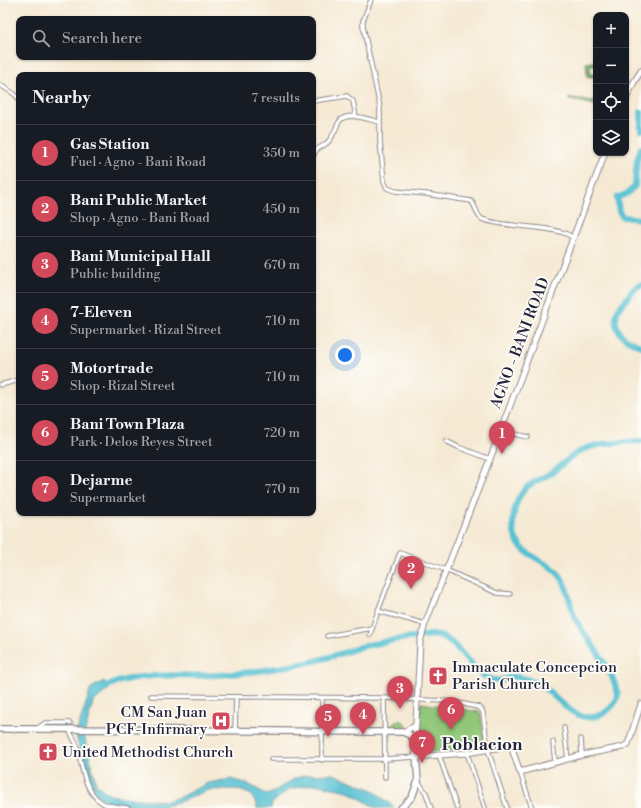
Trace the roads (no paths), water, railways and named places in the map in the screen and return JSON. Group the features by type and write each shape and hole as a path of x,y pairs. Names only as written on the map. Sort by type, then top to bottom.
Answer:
{"main road":[{"path":"629,93 641,70"},
{"name":"AGNO - BANI ROAD","path":"414,742 420,642 425,625 490,459 604,156"},
{"path":"415,757 488,750 506,746 510,747 520,772 582,755 623,747 628,744 641,704"},
{"path":"0,729 70,726 94,728 235,731 322,730 403,732 410,735 414,742 418,781 412,797 401,808"},
{"path":"403,732 416,726"}],"street":[{"path":"371,0 363,21 363,26 372,75 378,95 380,141 384,181 387,188 390,190 471,201 475,204 478,216 482,219 506,225 568,234 573,238"},
{"path":"0,85 16,96"},
{"path":"316,101 347,96 353,101 356,117"},
{"path":"316,150 317,148 327,144 340,121 348,116 380,122"},
{"path":"0,385 16,381"},
{"path":"500,431 528,437"},
{"path":"446,441 490,459"},
{"path":"370,635 400,553 446,570 497,593 510,594"},
{"path":"378,611 425,625"},
{"path":"327,636 372,628"},
{"path":"151,696 384,698 464,704 480,708 483,713 488,750 507,808"},
{"path":"235,731 236,697"},
{"path":"322,698 322,760"},
{"path":"384,698 385,777"},
{"path":"70,726 87,782 94,796 101,802 109,805 128,808"},
{"path":"564,728 568,759"},
{"path":"580,739 582,755"},
{"path":"553,742 555,762"},
{"path":"467,752 485,808"},
{"path":"439,755 457,808"},
{"path":"271,759 322,760 415,757"},
{"path":"520,772 532,808"},
{"path":"418,781 426,793 431,808"}],"water":[{"path":"104,681 110,688 93,702 84,735 96,784 110,795 167,801 182,796 208,783 230,779 246,783 268,795 294,779 306,775 333,774 373,790 395,808 376,808 348,791 314,784 290,789 272,803 271,808 257,808 257,805 250,794 236,789 208,790 174,804 156,808 143,808 108,802 95,793 81,755 76,734 91,688"}],"waterway":[{"path":"641,112 641,130"},
{"path":"641,148 637,160 635,186 628,193 617,198 619,212 623,217 641,219"},
{"path":"641,285 634,289 619,307 616,319 616,325 621,334 625,338 641,346"},
{"path":"101,690 113,684 141,677 227,674 296,665 322,659 364,646 433,635 449,640 478,672 488,678 499,681 510,677 528,680 545,688 572,712 580,716 588,717 600,715 611,708 616,701 618,693 615,684 607,666 576,620 567,589 559,574 527,552 517,541 513,528 514,513 518,499 526,488 551,473 569,458 584,449 622,442 641,441"}],"place":[{"name":"Gas Station","path":"502,454"},
{"name":"Bani Public Market","path":"411,589"},
{"name":"Immaculate Concepcion Parish Church","path":"438,676"},
{"name":"Bani Municipal Hall","path":"400,709"},
{"name":"CM San Juan PCF-Infirmary","path":"221,721"},
{"name":"Bani Town Plaza","path":"451,730"},
{"name":"7-Eleven","path":"363,735"},
{"name":"Motortrade","path":"328,737"},
{"name":"United Methodist Church","path":"48,752"},
{"name":"Dejarme","path":"422,763"}],"district":[{"name":"Poblacion","path":"482,745"}]}
